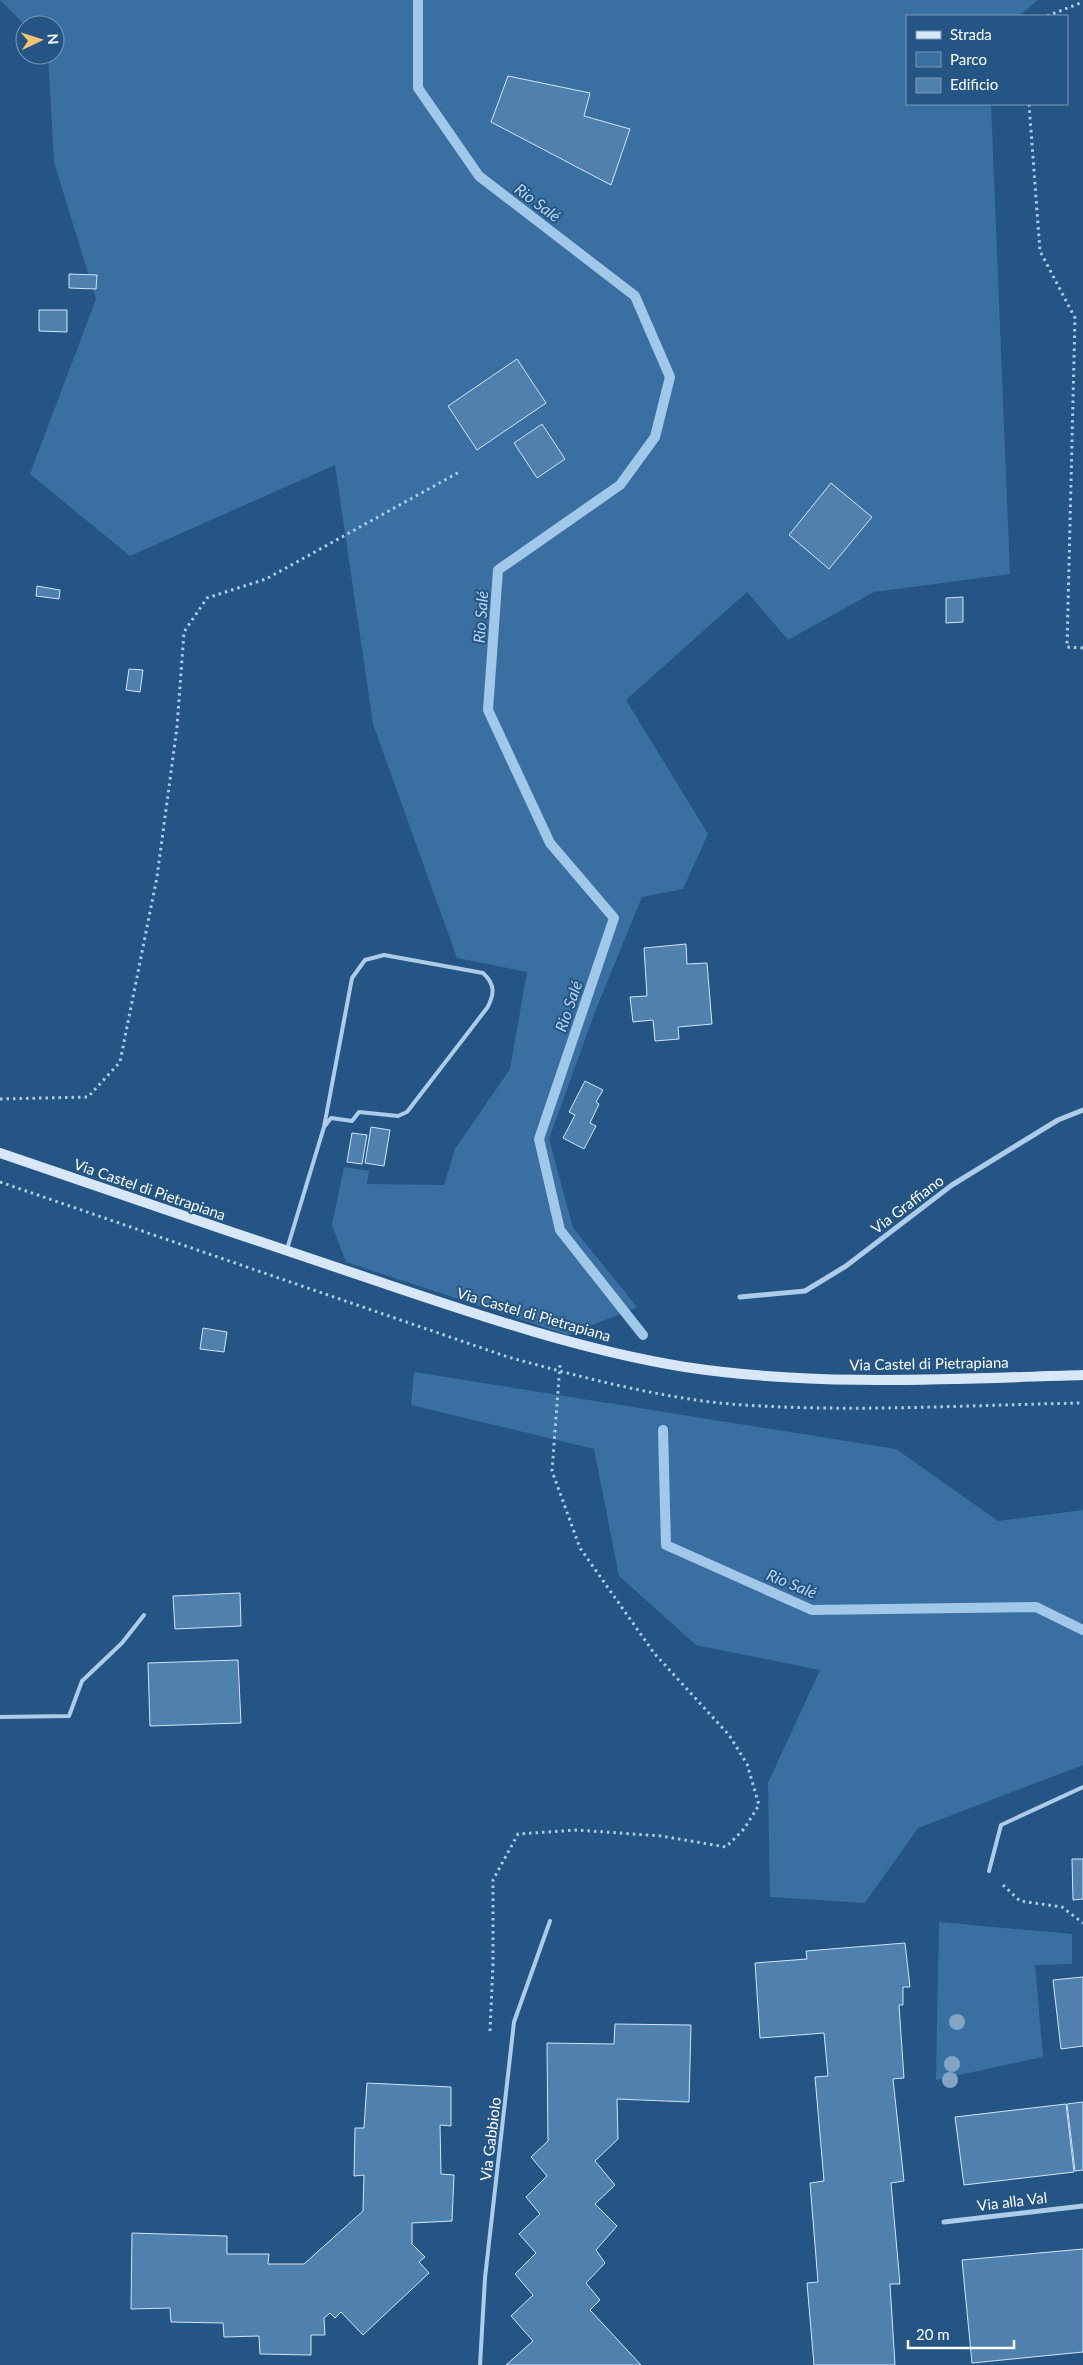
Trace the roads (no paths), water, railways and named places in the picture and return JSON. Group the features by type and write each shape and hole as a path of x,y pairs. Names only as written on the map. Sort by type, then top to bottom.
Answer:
{"main road":[{"name":"Via Castel di Pietrapiana","path":"0,1153 286,1251 563,1341 624,1356 686,1367 803,1379 890,1380 1083,1375"}],"street":[{"name":"Via Graffiano","path":"740,1297 805,1291 846,1266 952,1185 1058,1120 1083,1110"},
{"name":"Via alla Val","path":"944,2222 1083,2206"}],"lane":[{"path":"286,1251 324,1127 352,978 365,960 384,955 483,973 491,980 494,990 488,1008 407,1112 398,1116 385,1116 359,1112 352,1121 331,1118 324,1127"},
{"path":"0,1717 69,1716 82,1681 122,1643 144,1616"},
{"path":"989,1871 1001,1825 1083,1787"},
{"name":"Via Gabbiolo","path":"480,2365 485,2278 514,2022 550,1921"}],"waterway":[{"name":"Rio Salé","path":"418,0 418,88 479,176 635,296 670,377 655,437 620,485 498,570 488,710 550,843 614,918 539,1139 560,1230 643,1335"},
{"name":"Rio Salé","path":"663,1430 666,1545 812,1610 1036,1607 1083,1630"}]}
